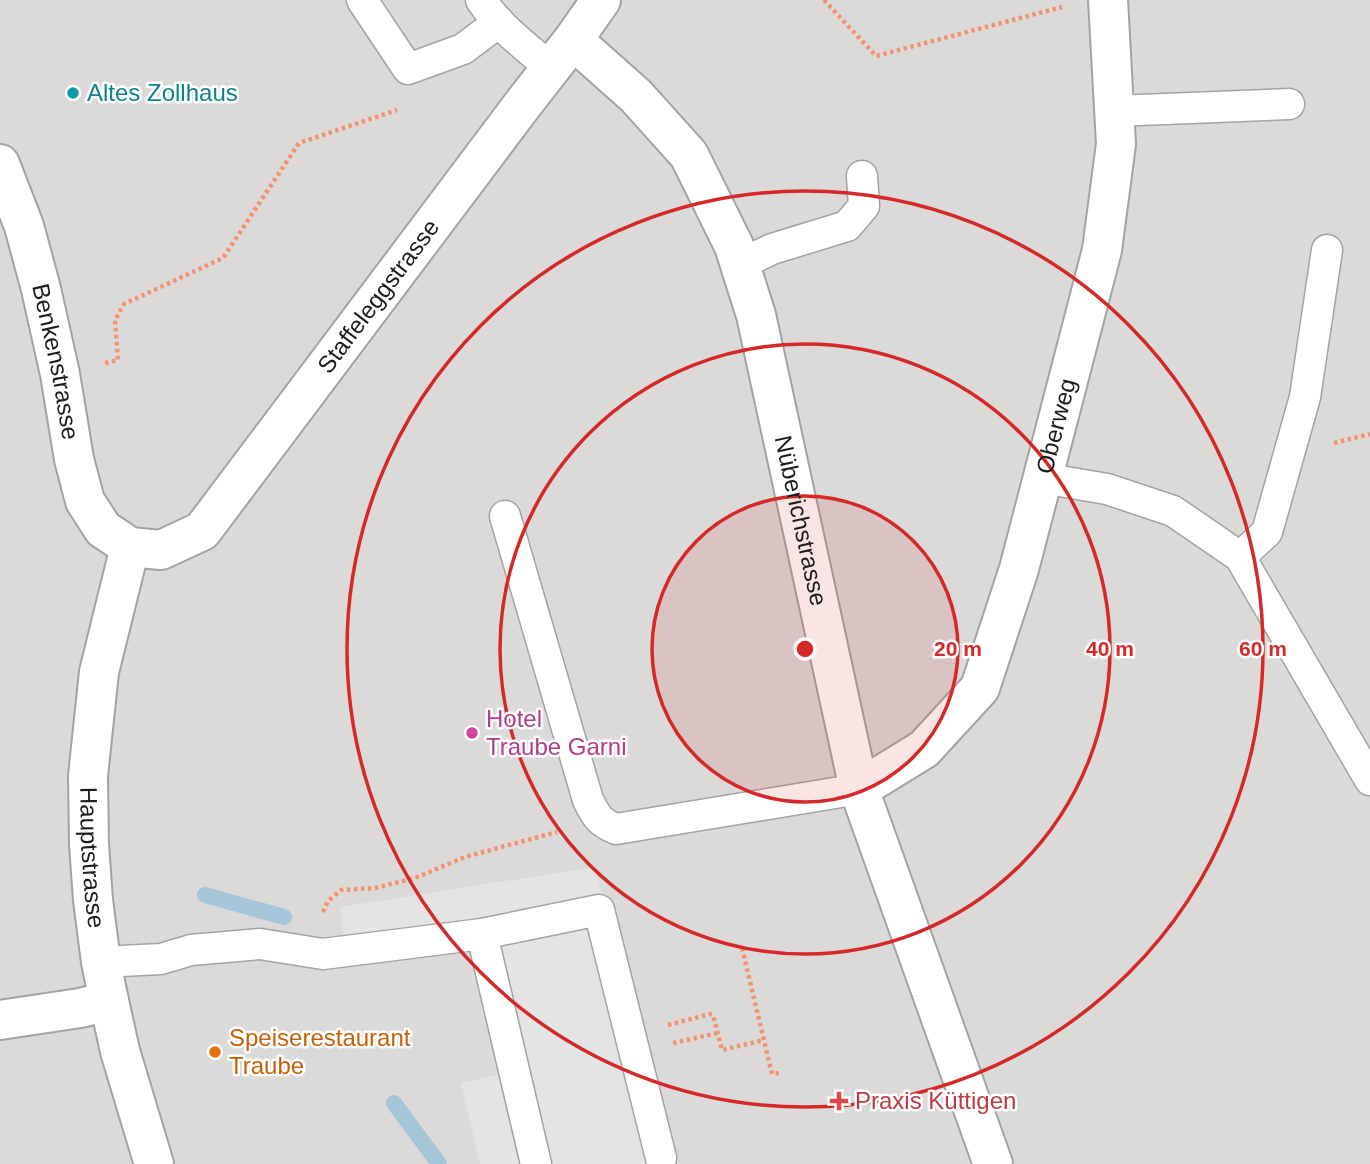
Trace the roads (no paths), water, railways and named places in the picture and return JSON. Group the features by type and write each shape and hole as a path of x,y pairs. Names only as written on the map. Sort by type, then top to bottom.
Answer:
{"street":[{"name":"Staffeleggstrasse","path":"130,547 161,550 202,531 601,0"},
{"name":"Oberweg","path":"859,789 924,749 980,688 1019,569 1102,250 1116,144 1108,0"},
{"name":"Nüberichstrasse","path":"562,54 636,96 689,155 741,264 756,316 859,789 993,1164"},
{"name":"Benkenstrasse","path":"0,164 24,226 41,289 60,374 74,459 85,501 103,529 130,547"},
{"name":"Hauptstrasse","path":"130,547 99,672 88,776 89,844 93,901 109,1001 120,1051 154,1164"},
{"path":"0,1020 109,1001"}],"lane":[{"path":"362,0 408,69 463,49 493,9 522,44 562,54"},
{"path":"1115,111 1289,104"},
{"path":"741,264 772,249 847,226 864,206 862,176"},
{"path":"1240,557 1267,532 1271,519 1305,397 1327,250"},
{"path":"1042,478 1107,489 1173,511 1240,557 1370,780"},
{"path":"505,516 588,800 602,823 616,829 859,789"},
{"path":"101,961 161,959 192,967 265,961 312,953 482,934 599,910 657,1159"},
{"path":"482,934 536,1164"}],"waterway":[{"path":"205,895 284,917"},
{"path":"394,1103 439,1164"}],"place":[{"name":"Altes Zollhaus","path":"73,93"},
{"name":"Hotel Traube Garni","path":"472,733"},
{"name":"Speiserestaurant Traube","path":"215,1052"},
{"name":"Praxis Küttigen","path":"839,1101"}]}
